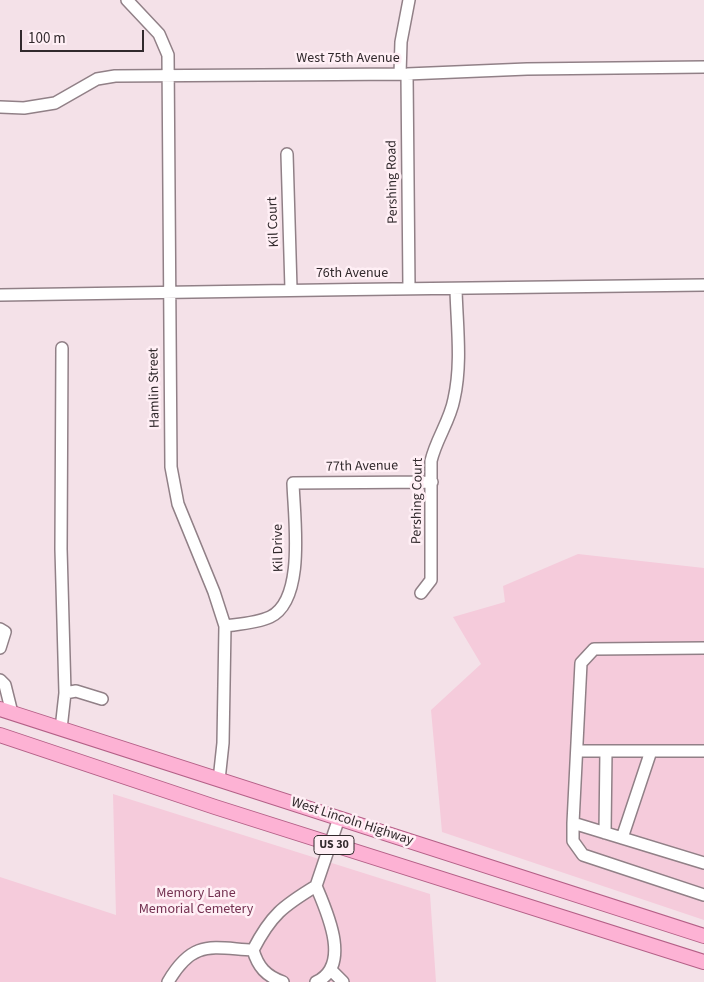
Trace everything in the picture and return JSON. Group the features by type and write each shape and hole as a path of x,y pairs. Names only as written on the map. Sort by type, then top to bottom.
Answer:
{"main road":[{"name":"West Lincoln Highway","path":"6,711 704,936"},
{"name":"West Lincoln Highway","path":"0,735 331,844 704,962"}],"street":[{"name":"Hamlin Street","path":"127,0 159,34 168,55 171,467 178,504 214,592 225,626 223,743 219,780"},
{"name":"Pershing Road","path":"409,0 400,42 403,74 409,289"},
{"name":"West 75th Avenue","path":"0,107 24,108 55,102 97,79 115,76 403,74 527,69 704,67"},
{"name":"Kil Court","path":"287,154 291,289"},
{"name":"76th Avenue","path":"0,295 291,289 456,290 704,285"},
{"name":"Pershing Court","path":"421,593 431,580 432,461 435,444 447,423 452,407 458,372 456,290"},
{"path":"61,728 65,693 61,549 62,348"},
{"name":"77th Avenue","path":"293,483 432,482"},
{"name":"Kil Drive","path":"225,626 252,623 272,616 288,600 295,578 293,483"},
{"path":"0,629 5,632 0,648"},
{"path":"704,648 594,649 581,662 573,823 573,842 583,855 704,895"},
{"path":"0,680 5,685 6,711"},
{"path":"65,693 76,691 102,699"},
{"path":"576,751 704,751"},
{"path":"605,832 606,751"},
{"path":"622,838 651,751"},
{"path":"283,982 268,975 257,963 253,950 268,923 277,912 316,886 339,818"},
{"path":"573,823 704,863"},
{"path":"316,886 333,933 332,971 326,978 316,982"},
{"path":"168,982 188,956 199,950 224,946 253,950"},
{"path":"332,971 343,982"}],"green space":[{"path":"578,554 704,568 704,920 442,832 431,710 481,664 453,617 505,602 503,586"},
{"name":"Memory Lane Memorial Cemetery","path":"113,794 430,894 436,982 0,982 0,877 116,915"}]}
